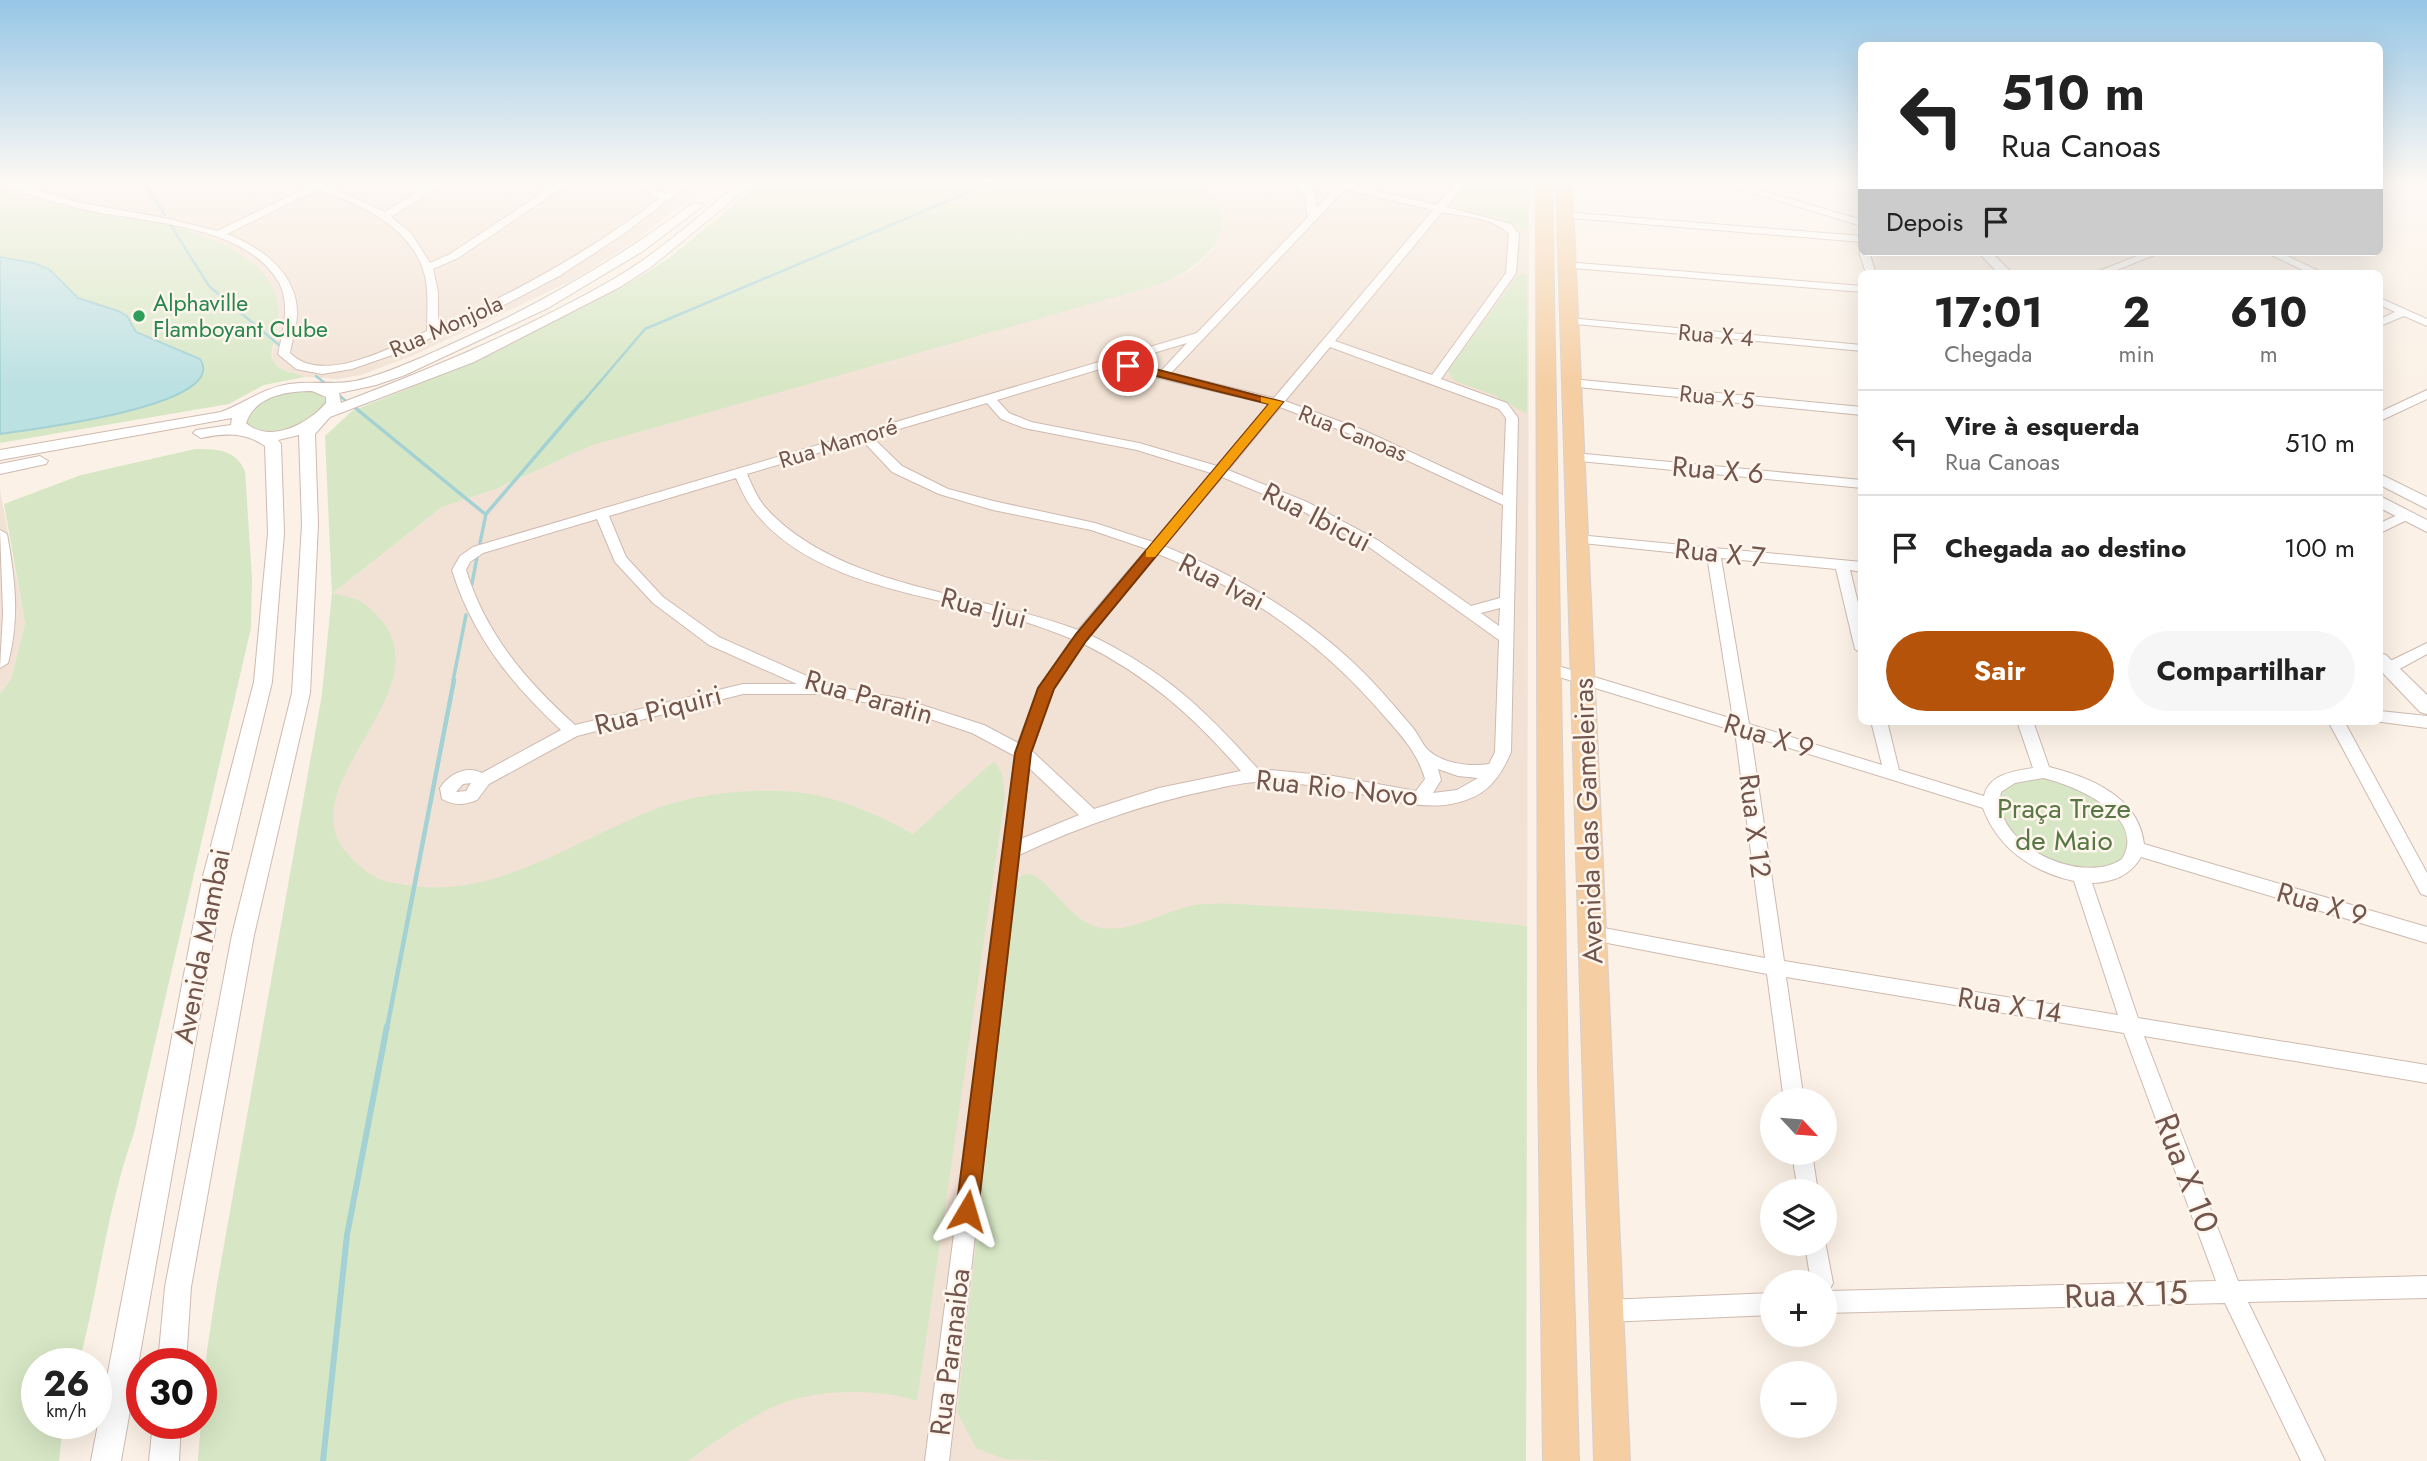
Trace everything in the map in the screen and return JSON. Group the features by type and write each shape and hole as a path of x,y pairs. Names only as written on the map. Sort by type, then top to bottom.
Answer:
{"main road":[{"name":"Avenida das Gameleiras","path":"1544,249 1561,1461"},
{"name":"Avenida das Gameleiras","path":"1565,249 1612,1461"},
{"path":"1544,304 1552,317 1569,321"}],"street":[{"name":"Rua Monjola","path":"249,249 263,257 283,276 292,305 291,334 284,354 291,364 311,369 335,370 380,356 500,303 596,249"},
{"path":"417,249 428,268 433,333"},
{"path":"428,268 464,249"},
{"path":"0,455 225,416 286,389 346,389 405,370 561,295 642,249"},
{"path":"0,469 221,429 286,433 469,359 615,284 665,249"},
{"name":"Rua Mamoré","path":"1165,373 1281,249"},
{"name":"Rua Paranaiba","path":"937,1461 1023,753 1046,688 1081,637 1405,249"},
{"path":"1436,378 1511,273 1513,249"},
{"path":"1988,256 2002,270"},
{"path":"2107,270 2146,256"},
{"path":"2278,256 2305,270"},
{"path":"1565,265 1858,289"},
{"path":"2383,302 2427,323"},
{"path":"2383,322 2404,312"},
{"name":"Rua X 4","path":"1569,321 1858,348"},
{"name":"Rua Mamoré","path":"478,550 1198,336"},
{"path":"1328,342 1436,378 1503,406 1512,418 1508,639 1503,752 1497,768"},
{"name":"Rua Canoas","path":"1110,362 1165,373 1277,402 1359,433 1509,503"},
{"name":"Rua X 5","path":"1572,383 1858,411"},
{"path":"323,417 334,404 333,395 326,390"},
{"path":"2383,416 2427,394"},
{"name":"Rua Ibicui","path":"989,398 1006,416 1028,425 1139,447 1220,471 1302,505 1374,544 1508,639"},
{"path":"245,408 239,416 238,424 252,433"},
{"name":"Avenida Mambai","path":"173,1348 178,1287 243,935 301,693 310,524 307,433 323,417"},
{"name":"Avenida Mambai","path":"106,1461 213,880 263,682 276,533 273,443 252,433"},
{"name":"Rua Ivai","path":"864,435 895,468 932,488 972,501 1097,527 1210,573 1287,618 1371,689 1423,754 1433,780 1420,798"},
{"name":"Rua X 6","path":"1574,457 1858,484"},
{"name":"Rua Ijui","path":"740,472 759,509 787,534 820,556 863,575 1020,614 1081,637 1137,668 1192,708 1254,775"},
{"path":"2383,481 2427,504"},
{"path":"1480,489 1509,484"},
{"path":"2383,503 2427,527"},
{"name":"Rua Paratin","path":"601,513 620,559 658,600 714,641 824,690 909,707 978,729 1023,753 1090,815"},
{"path":"2383,528 2406,515"},
{"path":"0,534 11,597 10,632 0,663"},
{"name":"Rua X 7","path":"1578,538 1858,567"},
{"name":"Rua Piquiri","path":"478,550 465,559 459,569 463,588 496,653 536,699 572,731"},
{"name":"Rua X 12","path":"1713,552 1742,727 1773,967 1792,1088"},
{"path":"1842,565 1858,632"},
{"path":"1469,611 1508,601"},
{"path":"2427,648 2385,664 2427,707"},
{"name":"Rua Piquiri","path":"743,689 751,659"},
{"name":"Rua X 9","path":"1548,668 1990,804"},
{"name":"Rua Piquiri","path":"481,781 572,731 743,689 824,690"},
{"path":"2383,717 2427,722"},
{"path":"1880,725 1892,773"},
{"path":"2026,725 2043,772"},
{"path":"2338,725 2427,889"},
{"path":"1222,781 1232,751"},
{"name":"Rua Ivai","path":"1423,754 1462,771 1480,772 1497,768"},
{"name":"Rua Rio Novo","path":"1011,851 1090,815 1166,791 1254,775 1349,783 1420,798 1447,799 1466,794 1487,782 1497,768"},
{"path":"2043,772 2088,786 2109,799 2125,815 2135,832 2137,849 2132,862 2120,872 2102,876 2081,876 2059,871 2018,849 2003,834 1994,819 1990,804 1994,789 2005,779 2022,773 2043,772"},
{"name":"Rua X 9","path":"2137,849 2427,934"},
{"name":"Rua X 10","path":"2081,876 2132,1026 2231,1291 2313,1461"},
{"name":"Rua X 14","path":"1592,934 1773,967 2427,1074"},
{"name":"Rua X 15","path":"1837,1302 2427,1287"},
{"path":"1606,1311 1760,1305"},
{"path":"164,1461 166,1439"}],"shaded area":[{"path":"622,249 573,280 412,356 361,375 337,379 305,377 282,369 273,362 272,353 279,325 251,261 234,250"},
{"path":"1213,249 1529,249 1526,1461 198,1461 200,1439 217,1439 217,1348 207,1348 322,695 332,594 442,507 496,489 590,446 1173,279 1193,268"},
{"path":"0,490 25,623 11,679 0,694"}],"green space":[{"name":"Alphaville Flamboyant Clube","path":"0,249 231,249 257,267 270,284 279,313 272,351 273,360 283,369 305,377 264,385 229,404 0,443"},
{"path":"680,249 1211,249 1195,265 1161,284 590,446 496,489 442,507 333,593 363,603 390,633 395,664 387,696 337,794 334,824 347,853 366,871 384,881 434,887 468,885 533,865 658,808 718,794 764,791 806,793 848,804 913,834 994,761 1002,774 1005,796 917,1401 867,1392 830,1393 795,1399 756,1416 688,1461 198,1461 200,1439 217,1439 217,1348 207,1348 322,695 332,594 325,436 352,411 477,361 634,280"},
{"path":"1518,275 1527,275 1527,414 1494,395 1455,381 1448,371"},
{"path":"306,390 316,392 327,400 323,410 315,418 292,429 279,431 255,429 246,424 249,411 268,398"},
{"path":"195,449 218,450 236,458 245,471 252,578 251,628 134,1133 110,1219 82,1348 21,1348 21,1439 61,1439 59,1461 0,1461 0,694 11,679 25,623 4,504 81,475"},
{"name":"Praça Treze de Maio","path":"2030,777 2074,785 2104,802 2126,829 2128,849 2123,858 2105,868 2081,869 2056,864 2026,848 2007,828 1998,800 2011,784"},
{"path":"1032,874 1073,913 1101,928 1127,927 1179,909 1204,904 1378,912 1527,926 1526,1461 1066,1461 1004,1459 976,1448 957,1412 1017,881 1022,875"}],"water":[{"path":"0,257 34,263 49,269 78,298 118,311 127,316 136,332 200,359 202,376 186,390 121,413 0,434"}],"waterway":[{"path":"186,249 209,286 279,345"},
{"path":"581,404 645,329 834,249"},
{"path":"316,376 326,384"},
{"path":"340,396 346,401"},
{"path":"480,543 486,514 582,402"},
{"path":"353,406 485,514"},
{"path":"472,584 477,557"},
{"path":"453,681 466,615"},
{"path":"387,1028 454,680"},
{"path":"323,1461 347,1235 387,1026"}],"slow traffic":[{"path":"1151,554 1277,402 1265,399"}],"place":[{"name":"Alphaville Flamboyant Clube","path":"139,316"}],"route":[{"path":"967,1211 1023,753 1046,688 1081,637 1277,402 1128,366"}]}
